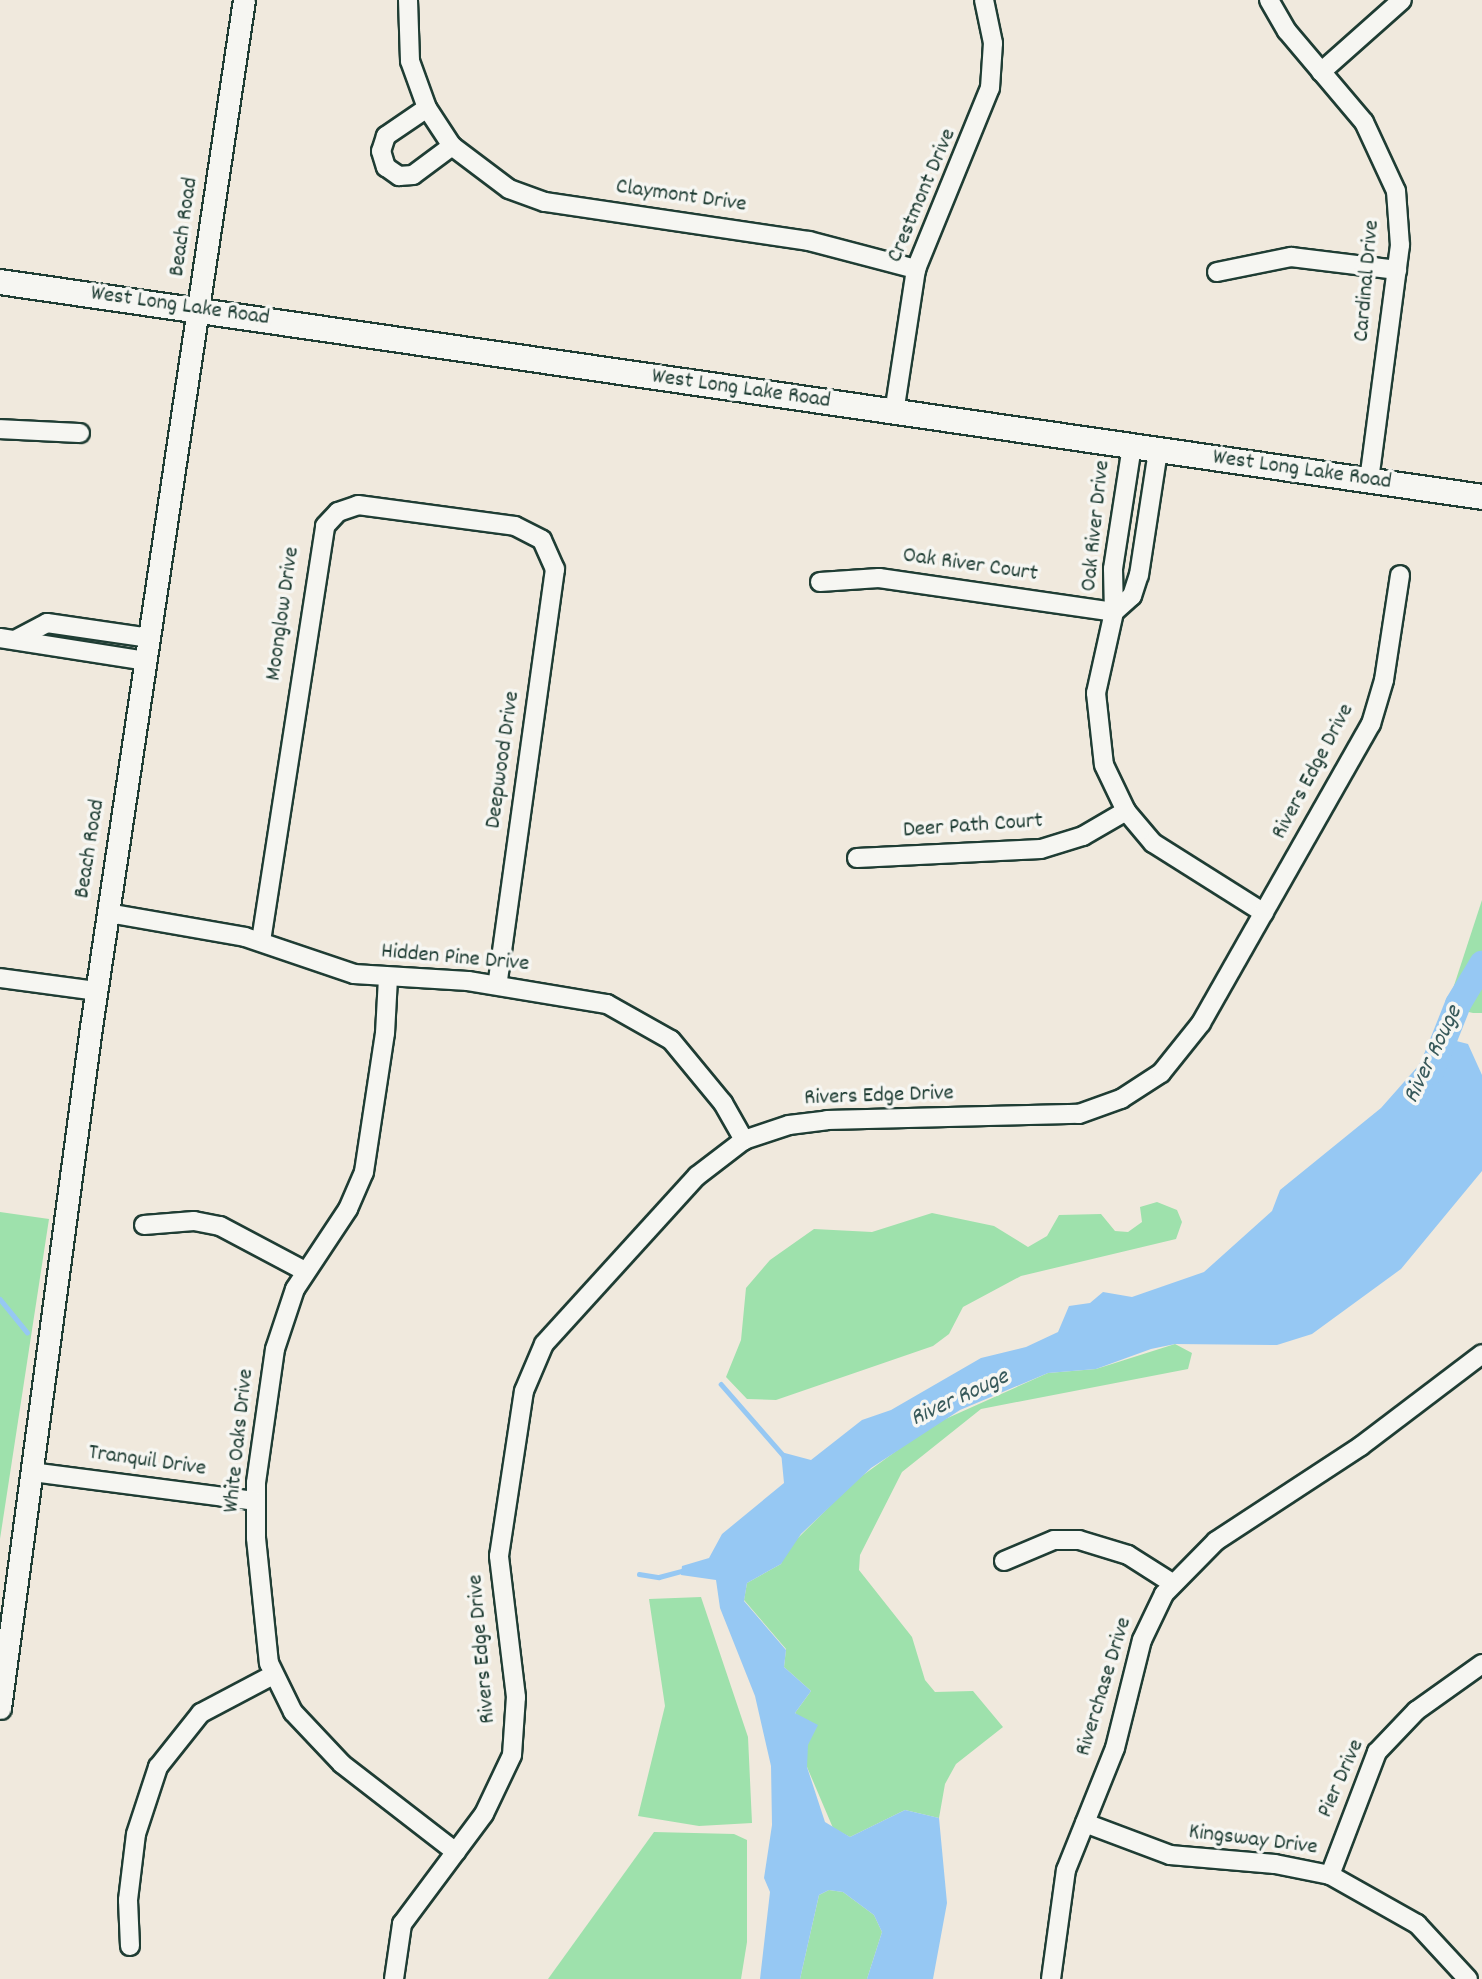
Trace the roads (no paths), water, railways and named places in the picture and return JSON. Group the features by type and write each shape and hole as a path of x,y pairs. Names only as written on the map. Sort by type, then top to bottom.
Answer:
{"main road":[{"name":"West Long Lake Road","path":"0,282 1482,497"}],"street":[{"name":"Beach Road","path":"0,1703 96,991 244,0"},
{"name":"Claymont Drive","path":"408,0 410,61 427,108 452,146 489,178 530,198 809,241 916,269"},
{"name":"Crestmont Drive","path":"894,413 916,269 985,110 993,54 984,0"},
{"name":"Cardinal Drive","path":"1269,0 1321,72 1364,122 1390,171 1401,227 1369,481"},
{"path":"1321,72 1402,0"},
{"path":"427,108 386,135 381,151 386,167 399,176 413,175 452,146"},
{"path":"1217,272 1291,257 1397,270"},
{"path":"0,429 80,433"},
{"name":"Oak River Drive","path":"1132,446 1113,569 1114,612 1095,715 1104,765 1126,811 1170,857 1264,913"},
{"name":"Oak River Drive","path":"1114,612 1132,596 1139,575 1158,451"},
{"name":"Moonglow Drive","path":"261,941 325,526 348,508 371,505 515,526 545,544"},
{"name":"Deepwood Drive","path":"498,985 554,579 545,544"},
{"name":"Rivers Edge Drive","path":"394,1979 402,1924 491,1803 512,1755 516,1697 499,1556 518,1422 531,1371 565,1317 697,1176 744,1140 805,1122 1066,1116 1121,1099 1171,1063 1201,1023 1371,723 1384,680 1400,575"},
{"name":"Oak River Court","path":"820,582 879,578 1114,612"},
{"path":"8,639 47,623 150,638"},
{"path":"8,639 147,661"},
{"name":"Deer Path Court","path":"857,858 1041,849 1083,836 1126,811"},
{"name":"Hidden Pine Drive","path":"108,913 261,941 340,970 388,978 498,985 593,999 645,1021 686,1055 744,1140"},
{"path":"0,978 96,991"},
{"name":"White Oaks Drive","path":"388,978 385,1033 364,1172 348,1209 305,1270 275,1349 255,1501 263,1621 273,1675 316,1742 456,1852"},
{"path":"144,1225 194,1221 220,1226 305,1270"},
{"name":"Riverchase Drive","path":"1051,1979 1062,1890 1115,1748 1142,1640 1172,1583 1216,1541 1361,1446 1482,1354"},
{"name":"Tranquil Drive","path":"32,1472 255,1501"},
{"path":"1004,1561 1044,1543 1079,1540 1128,1555 1172,1583"},
{"name":"Pier Drive","path":"1330,1875 1377,1752 1416,1711 1482,1664"},
{"path":"130,1946 128,1900 136,1834 158,1767 201,1713 273,1675"},
{"name":"Kingsway Drive","path":"1085,1823 1170,1855 1275,1864 1330,1875 1406,1916 1468,1979"}],"water":[{"path":"1433,1035 1468,1044 1482,1075 1482,1171 1401,1269 1312,1334 1277,1345 1175,1344 1151,1349 1096,1369 1048,1373 960,1410 871,1468 801,1534 781,1564 747,1583 744,1601 786,1650 784,1667 811,1691 795,1713 818,1725 808,1745 807,1767 825,1822 850,1837 905,1810 939,1818 947,1903 933,1979 867,1979 882,1932 874,1915 843,1892 829,1890 819,1895 800,1979 760,1979 770,1892 764,1878 772,1825 771,1766 755,1696 720,1608 716,1580 681,1575 682,1566 709,1558 722,1534 784,1483 781,1452 811,1460 862,1420 891,1410 981,1358 1026,1347 1058,1332 1069,1306 1090,1303 1103,1292 1132,1297 1204,1272 1272,1211 1280,1190 1381,1108 1419,1065"}],"waterway":[{"name":"River Rouge","path":"1431,1072 1458,1004 1482,964"},
{"path":"0,1299 27,1332"},
{"path":"721,1384 784,1456"},
{"path":"639,1574 659,1577 685,1570"}]}
